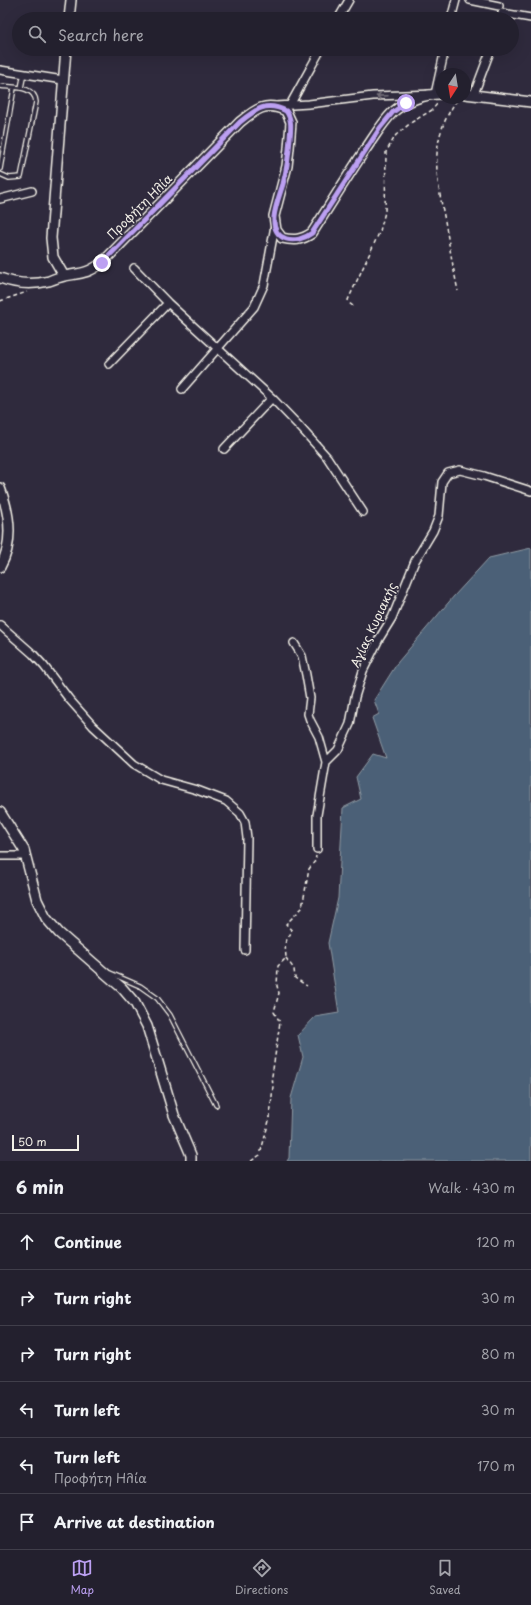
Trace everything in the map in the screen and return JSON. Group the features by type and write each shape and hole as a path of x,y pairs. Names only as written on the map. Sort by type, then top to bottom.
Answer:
{"street":[{"path":"70,12 71,0"},
{"path":"342,12 349,0"},
{"path":"453,12 456,0"},
{"path":"470,0 510,12"},
{"path":"519,15 531,18"},
{"path":"64,276 53,256 51,238 65,56"},
{"path":"290,105 317,56"},
{"path":"442,68 444,56"},
{"path":"471,92 488,56"},
{"path":"0,70 63,80"},
{"path":"471,94 531,102"},
{"name":"Προφήτη Ηλία","path":"0,278 11,282 41,282 64,276 75,276 102,263 240,122 263,107 309,104 373,96 435,96"},
{"path":"275,226 282,238 290,240 303,239 312,233 358,160 388,118 406,103 435,97"},
{"path":"182,389 254,307 260,297 266,280 275,226 274,216 287,166 291,122 286,111 276,106"},
{"path":"0,199 32,191"},
{"path":"134,268 168,303 272,398 327,458 363,512"},
{"path":"109,364 168,303"},
{"path":"224,449 272,398"},
{"name":"Αγίας Κυριακής","path":"326,762 338,750 350,724 355,697 363,671 379,639 392,618 415,561 433,531 439,516 442,482 448,473 460,470 531,491"},
{"path":"0,489 5,502 10,532 7,551 0,566"},
{"path":"0,626 37,658 92,726 134,764 161,780 197,790 226,801 240,813 245,822 247,838 245,950"},
{"path":"294,643 302,656 306,675 310,698 308,714 319,737 326,762 317,815 317,849"},
{"path":"0,812 20,841 26,856 34,890 46,918 59,933 126,992 142,1015 147,1026 174,1115 191,1155 191,1161"},
{"path":"0,856 26,856"}],"lane":[{"path":"21,88 24,73"},
{"path":"0,86 21,88 33,93 36,102 21,177 9,178 0,174"},
{"path":"0,169 14,88"},
{"path":"98,968 140,986 157,998 170,1016 216,1105"}],"path":[{"path":"354,306 349,303 348,300 380,231 385,212 386,152 396,135 412,122 432,110 435,103"},
{"path":"454,104 440,130 436,171 458,291"},
{"path":"307,986 295,978 294,969 286,958 285,943 292,931 286,924 302,908 309,869 315,861 317,849"},
{"path":"251,1161 260,1155 270,1117 273,1086 272,1076 280,1022 274,1012 279,993 276,986 278,966 286,958"}],"water":[{"path":"531,548 531,1161 287,1161 289,1158 291,1098 303,1057 298,1035 315,1017 339,1013 328,943 338,898 343,808 361,799 356,777 373,754 386,758 372,718 379,714 374,700 398,662 454,596 489,558"}],"route":[{"path":"102,263 240,122 250,114 263,107 269,106 276,106 286,111 291,122 290,148 287,166 274,216 276,230 282,238 290,240 303,239 312,233 380,128 393,112 406,103"}]}
